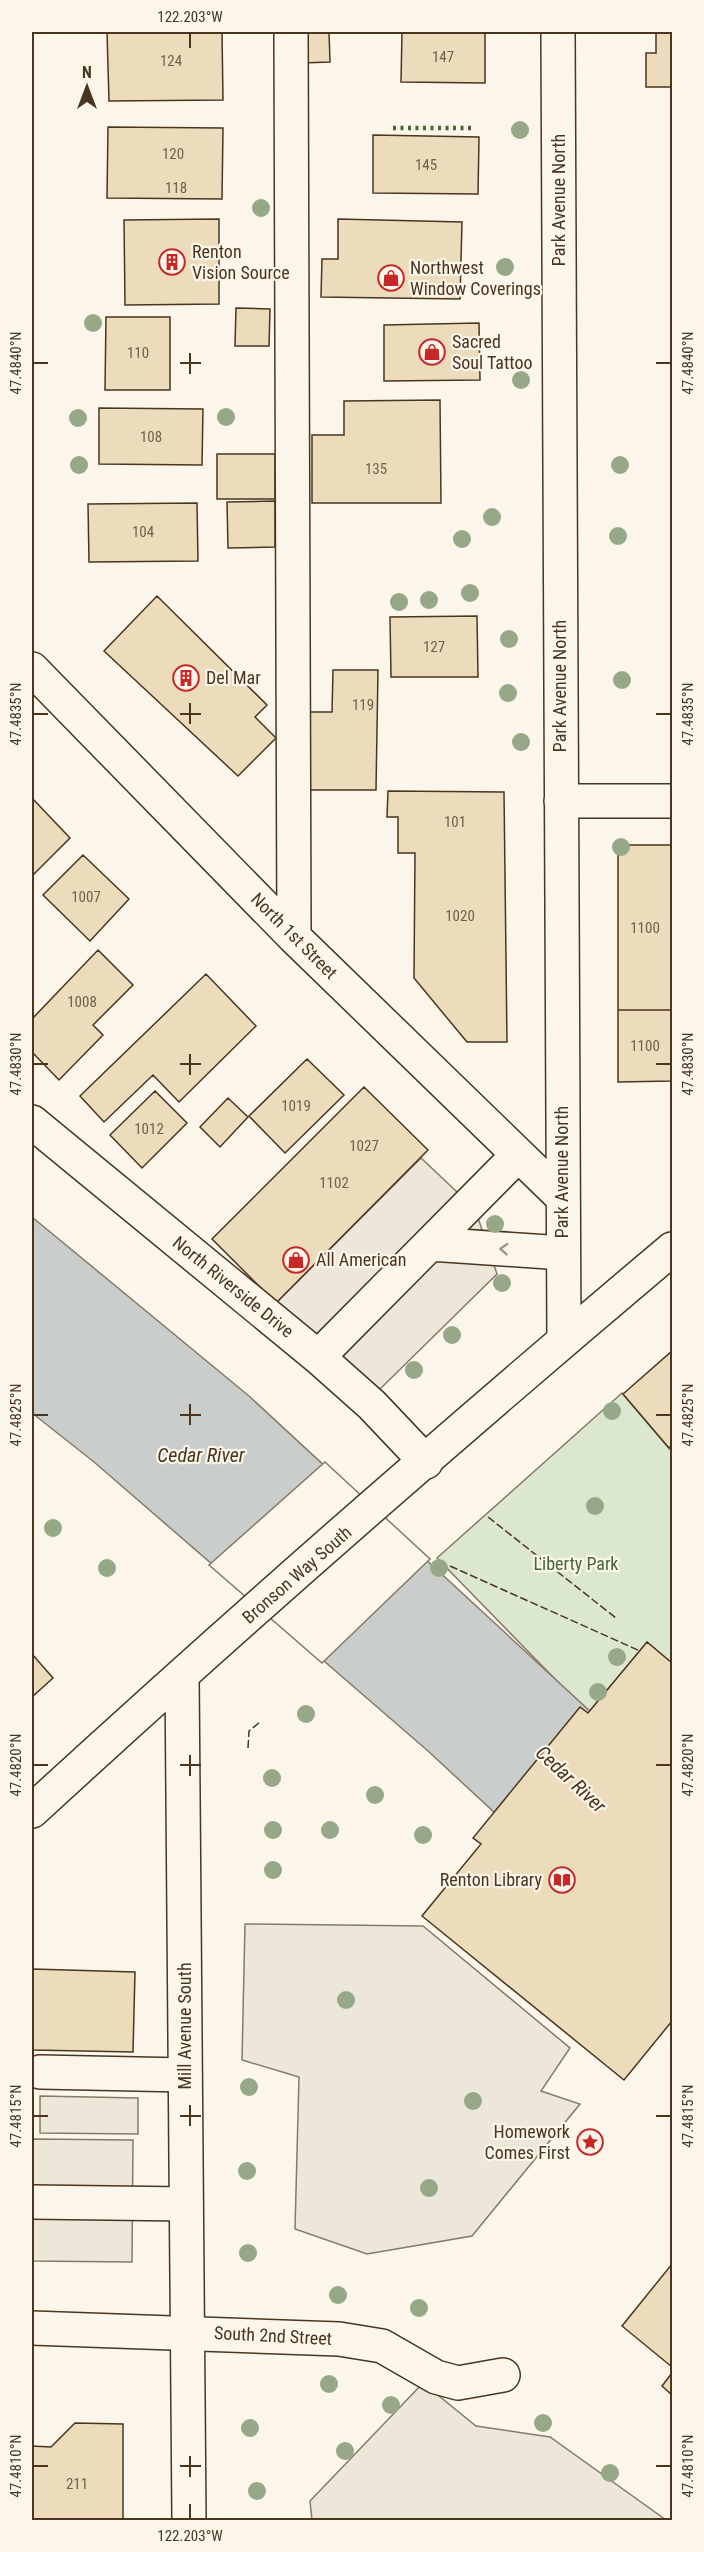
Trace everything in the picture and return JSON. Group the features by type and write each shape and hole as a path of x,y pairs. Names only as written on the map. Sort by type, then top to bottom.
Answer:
{"street":[{"path":"291,32 294,937"},
{"name":"Park Avenue North","path":"558,32 564,1340"},
{"name":"North 1st Street","path":"32,670 294,937 562,1197"},
{"path":"561,801 672,801"},
{"name":"North Riverside Drive","path":"32,1122 318,1357 372,1405 426,1462"},
{"path":"318,1357 518,1155"},
{"path":"430,1244 562,1253"},
{"name":"Bronson Way South","path":"32,1811 186,1671 564,1340 672,1249"},
{"name":"Mill Avenue South","path":"186,1671 185,2075 189,2520"},
{"path":"40,2072 185,2075"},
{"path":"32,2202 186,2204"},
{"name":"South 2nd Street","path":"32,2328 188,2332 363,2341 401,2355 436,2377 458,2384 503,2375"}],"green space":[{"name":"Liberty Park","path":"622,1393 672,1452 672,1663 647,1642 588,1713 437,1558"}],"shaded area":[{"path":"421,1158 475,1209 497,1274 380,1389 276,1303"},
{"path":"245,1924 423,1926 570,2048 541,2091 580,2104 472,2236 367,2254 295,2229 299,2077 242,2060"},
{"path":"40,2096 138,2098 138,2134 40,2133"},
{"path":"32,2139 133,2140 132,2262 32,2261"},
{"path":"423,2383 476,2426 550,2437 666,2520 312,2520 310,2501"}],"water":[{"name":"Cedar River","path":"32,1217 249,1396 672,1787 672,1977 428,1751 94,1462 32,1413"}],"pier":[{"path":"325,1462 430,1559 322,1663 209,1565"}],"building":[{"path":"107,32 222,32 223,100 109,101"},
{"path":"301,32 329,32 330,62 302,63"},
{"path":"402,32 485,32 485,83 401,82"},
{"path":"656,32 672,32 672,87 646,87 646,53 656,53"},
{"path":"108,127 223,128 222,199 107,198"},
{"path":"373,135 479,137 478,194 373,193"},
{"name":"Renton Vision Source","path":"219,219 219,304 125,305 124,220"},
{"name":"Northwest Window Coverings","path":"338,219 462,222 460,299 321,297 322,259 338,259"},
{"path":"236,308 270,309 269,346 235,346"},
{"path":"106,317 170,317 170,390 105,390"},
{"name":"Sacred Soul Tattoo","path":"479,323 480,380 384,381 384,325"},
{"path":"440,400 441,503 312,503 312,435 344,435 344,401"},
{"path":"99,408 203,409 202,465 99,464"},
{"path":"217,454 275,454 275,499 217,499"},
{"path":"275,501 275,547 228,548 227,502"},
{"path":"197,503 198,561 89,562 88,504"},
{"name":"Del Mar","path":"157,596 267,705 255,717 276,738 238,776 104,651"},
{"path":"477,616 478,677 391,677 390,617"},
{"path":"333,670 378,670 376,790 306,790 307,712 332,712"},
{"path":"388,791 504,792 507,1042 467,1042 414,978 415,853 398,853 398,817 387,817"},
{"path":"32,798 70,838 32,876"},
{"path":"618,845 672,845 672,1010 618,1010"},
{"path":"83,855 129,899 90,941 43,895"},
{"path":"98,950 133,985 93,1025 103,1035 59,1080 32,1052 32,1019"},
{"path":"206,974 256,1026 179,1102 153,1075 104,1122 80,1096"},
{"path":"618,1010 672,1010 672,1081 618,1082"},
{"path":"307,1059 344,1095 285,1153 249,1116"},
{"path":"364,1087 428,1150 276,1303 212,1239"},
{"path":"155,1091 187,1123 142,1168 110,1135"},
{"path":"228,1098 248,1117 220,1147 200,1127"},
{"path":"672,1351 672,1445 669,1448 623,1394"},
{"name":"Renton Library","path":"647,1642 672,1663 672,2021 624,2080 422,1916 481,1844 473,1838 580,1707 588,1713"},
{"path":"32,1654 53,1678 32,1697"},
{"path":"32,1969 135,1972 133,2052 32,2050"},
{"path":"672,2264 672,2367 622,2326"},
{"path":"672,2373 672,2395 662,2386"},
{"path":"75,2423 123,2424 123,2520 32,2520 32,2446 51,2447"}],"hedge":[{"path":"393,128 474,128"}],"fence":[{"path":"488,1517 616,1618"},
{"path":"450,1566 640,1651"},
{"path":"248,1748 249,1731 260,1722"}],"place":[{"name":"Renton Vision Source","path":"172,262"},
{"name":"Northwest Window Coverings","path":"391,278"},
{"name":"Sacred Soul Tattoo","path":"432,352"},
{"name":"Del Mar","path":"186,678"},
{"name":"All American","path":"296,1260"},
{"name":"Renton Library","path":"562,1880"},
{"name":"Homework Comes First","path":"590,2142"}]}
